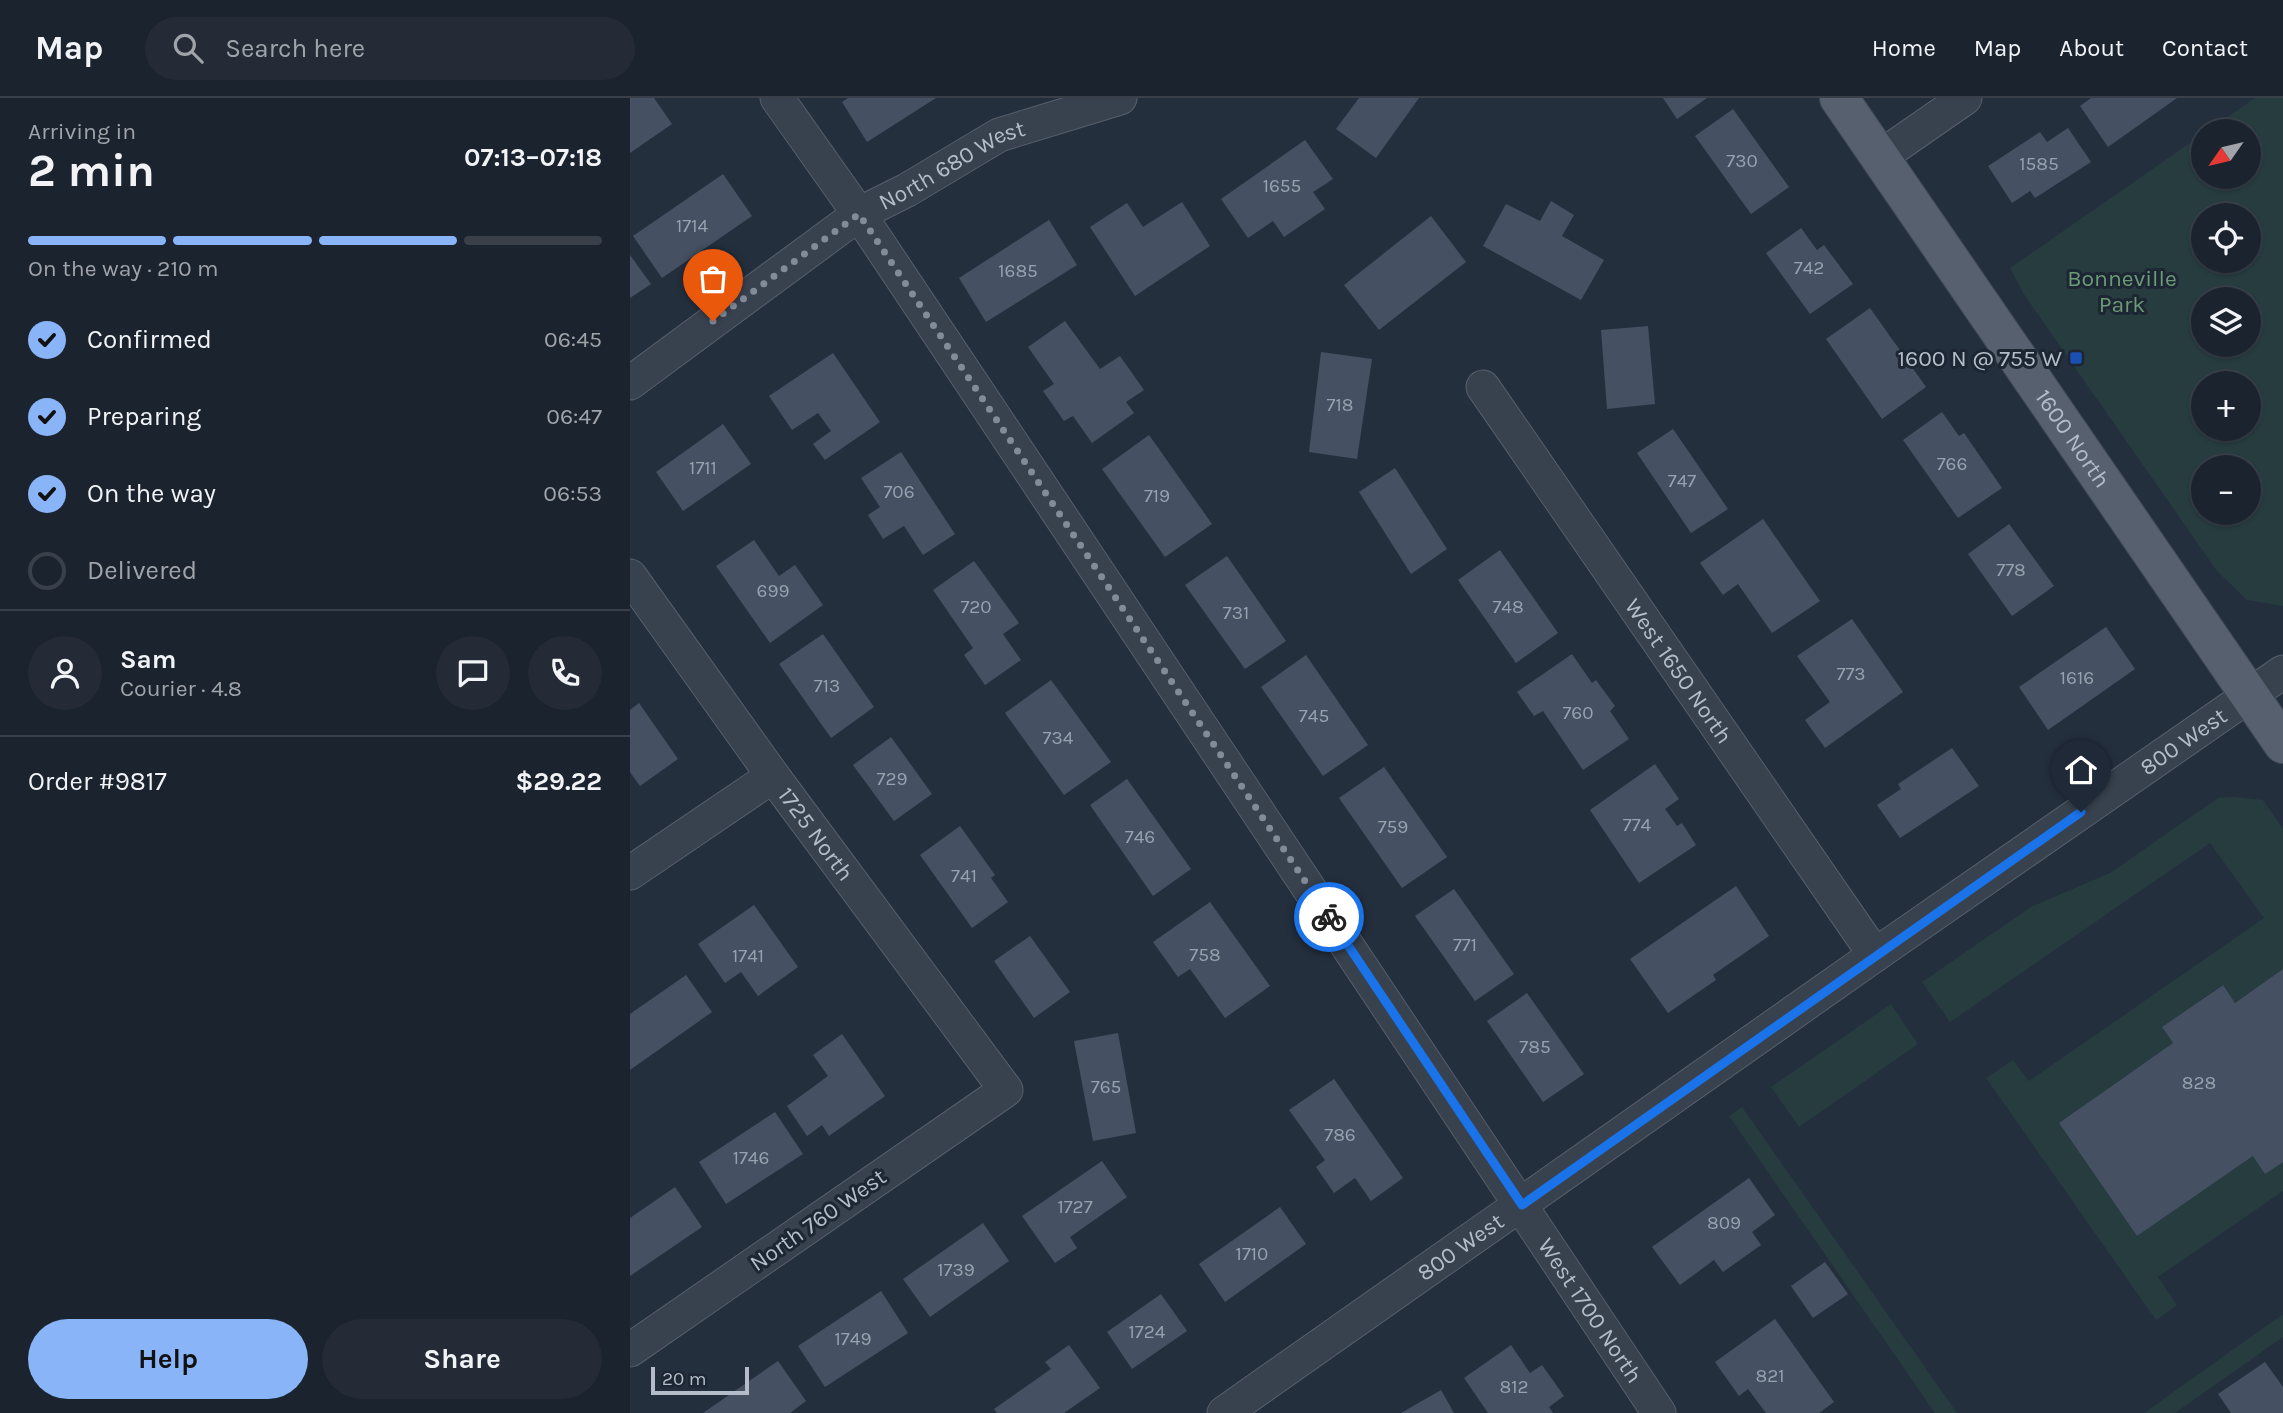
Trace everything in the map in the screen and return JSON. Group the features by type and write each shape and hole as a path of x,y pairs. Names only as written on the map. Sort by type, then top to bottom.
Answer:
{"main road":[{"name":"1600 North","path":"1839,98 2283,744"}],"street":[{"name":"West 1700 North","path":"777,98 859,214 1659,1413"},
{"name":"North 680 West","path":"630,383 859,214 908,190 999,135 1119,98"},
{"path":"1880,157 1965,98"},
{"name":"West 1650 North","path":"1483,387 1875,955"},
{"name":"1725 North","path":"630,576 773,776 1006,1090"},
{"name":"800 West","path":"1224,1413 2283,672"},
{"path":"630,873 773,776"},
{"name":"North 760 West","path":"630,1350 1006,1090"}],"green space":[{"name":"Bonneville Park","path":"2255,98 2283,98 2283,606 2247,600 2217,571 2023,293 2010,268 2191,142 2191,189 2261,189 2261,119 2224,119"},
{"path":"2218,798 2263,800 2283,829 2283,969 2235,1003 2222,985 2162,1027 2173,1043 2059,1123 2137,1236 2253,1156 2283,1162 2283,1191 2158,1277 2177,1305 2156,1320 1986,1078 2013,1060 2029,1081 2264,918 2210,843 1950,1022 1922,982 2031,907 2110,873"},
{"path":"1891,1004 1918,1044 1799,1127 1771,1087"},
{"path":"1742,1107 1957,1413 1935,1413 1729,1116"},
{"path":"2283,1314 2283,1337 2175,1413 2144,1413"}],"building":[{"path":"630,98 654,98 672,124 630,153"},
{"path":"848,98 936,98 867,142 842,102"},
{"path":"1359,98 1419,98 1376,158 1336,129"},
{"path":"1663,98 1707,98 1677,119"},
{"path":"2091,98 2177,98 2108,147 2080,106"},
{"path":"1733,109 1789,187 1751,214 1695,136"},
{"path":"2068,128 2091,162 2035,198 2030,191 2012,203 1988,166 2040,132 2047,142"},
{"path":"1305,140 1333,179 1313,192 1325,209 1284,237 1273,221 1248,238 1221,199"},
{"path":"723,174 752,216 662,278 633,236"},
{"path":"1551,201 1574,215 1562,236 1604,260 1581,300 1483,246 1506,204 1540,221"},
{"path":"1182,202 1210,246 1135,296 1090,227 1127,203 1143,227"},
{"path":"1431,216 1466,262 1379,330 1344,285"},
{"path":"1049,220 1077,265 986,322 959,278"},
{"path":"1801,228 1817,250 1824,245 1853,284 1810,314 1766,253"},
{"path":"630,255 651,284 630,298"},
{"path":"1870,308 1926,387 1882,419 1826,339"},
{"path":"1065,321 1100,369 1120,356 1144,390 1126,402 1134,413 1092,443 1073,416 1064,421 1043,391 1054,384 1028,347"},
{"path":"1648,326 1655,404 1607,409 1601,330"},
{"path":"1321,352 1372,359 1357,459 1309,452"},
{"path":"833,353 880,422 825,460 813,444 831,431 818,413 792,430 769,396"},
{"path":"1942,412 1959,436 1964,433 2002,488 1958,518 1903,440"},
{"path":"723,424 751,464 683,511 656,472"},
{"path":"1673,429 1728,509 1691,533 1637,453"},
{"path":"1149,435 1212,524 1165,557 1102,469"},
{"path":"901,452 955,534 923,555 904,526 883,539 868,515 880,507 861,478"},
{"path":"1395,468 1447,549 1411,574 1359,492"},
{"path":"1763,519 1820,601 1772,633 1738,584 1723,595 1700,563"},
{"path":"2009,524 2054,586 2012,616 1968,554"},
{"path":"754,540 779,576 795,565 823,605 770,643 716,566"},
{"path":"1500,550 1558,633 1516,663 1458,580"},
{"path":"1227,556 1286,641 1245,669 1185,585"},
{"path":"974,561 1019,623 1003,634 1021,660 985,685 964,655 973,648 933,590"},
{"path":"1852,619 1903,692 1825,748 1805,720 1830,702 1797,656"},
{"path":"2106,627 2135,669 2048,730 2019,687"},
{"path":"823,634 874,707 831,738 779,664"},
{"path":"1572,654 1592,683 1596,680 1615,706 1610,711 1629,739 1583,770 1543,711 1534,716 1517,692"},
{"path":"1306,655 1368,745 1323,776 1261,687"},
{"path":"1051,680 1111,762 1064,795 1005,713"},
{"path":"639,703 678,759 640,786 630,772 630,710"},
{"path":"891,737 932,794 894,821 853,765"},
{"path":"1952,748 1979,786 1900,838 1877,805 1901,789 1898,784"},
{"path":"1655,764 1679,799 1665,809 1677,826 1682,823 1696,845 1639,883 1590,810"},
{"path":"1384,767 1447,857 1402,888 1339,798"},
{"path":"1127,779 1191,869 1153,896 1090,805"},
{"path":"960,826 995,875 991,878 1008,902 972,928 920,855"},
{"path":"1736,886 1769,936 1713,975 1716,980 1668,1013 1630,959"},
{"path":"1454,889 1514,974 1475,1001 1415,916"},
{"path":"1210,902 1270,986 1225,1018 1190,969 1178,977 1153,942"},
{"path":"754,905 798,967 758,996 741,972 725,983 698,944"},
{"path":"1030,936 1070,992 1034,1018 994,961"},
{"path":"2283,969 2283,1162 2265,1174 2253,1156 2137,1236 2059,1123 2173,1043 2162,1027 2223,985 2235,1003"},
{"path":"686,975 712,1012 630,1070 630,1014"},
{"path":"1527,993 1584,1074 1543,1102 1487,1021"},
{"path":"1118,1033 1136,1133 1093,1141 1074,1041"},
{"path":"842,1034 885,1096 829,1136 822,1125 807,1136 787,1106 828,1076 813,1055"},
{"path":"1334,1079 1403,1178 1371,1201 1355,1178 1334,1193 1316,1167 1325,1160 1289,1110"},
{"path":"775,1112 803,1154 726,1204 699,1162"},
{"path":"1102,1161 1127,1197 1070,1237 1077,1248 1055,1263 1022,1216"},
{"path":"1749,1178 1775,1215 1752,1232 1761,1245 1723,1272 1714,1260 1680,1285 1652,1247"},
{"path":"675,1187 702,1227 630,1276 630,1218"},
{"path":"1280,1207 1306,1244 1225,1302 1199,1264"},
{"path":"983,1223 1009,1261 930,1317 903,1279"},
{"path":"1825,1262 1848,1294 1813,1318 1791,1286"},
{"path":"881,1291 908,1333 825,1387 798,1346"},
{"path":"1161,1294 1187,1331 1132,1369 1107,1332"},
{"path":"1775,1319 1834,1402 1819,1413 1766,1413 1748,1389 1739,1396 1715,1362"},
{"path":"1069,1345 1100,1388 1064,1413 997,1413 994,1409 1051,1369 1045,1362"},
{"path":"1511,1345 1530,1373 1542,1365 1564,1396 1549,1407 1553,1413 1488,1413 1464,1378"},
{"path":"778,1361 806,1401 790,1413 703,1413"},
{"path":"2265,1362 2283,1387 2283,1413 2231,1413 2218,1394"},
{"path":"1441,1390 1454,1413 1401,1413"}],"way so far":[{"path":"713,321 859,214 1329,917"}],"place":[{"name":"1600 N @ 755 W","path":"2076,358"}],"route":[{"path":"1329,917 1522,1205 2081,812"}]}
